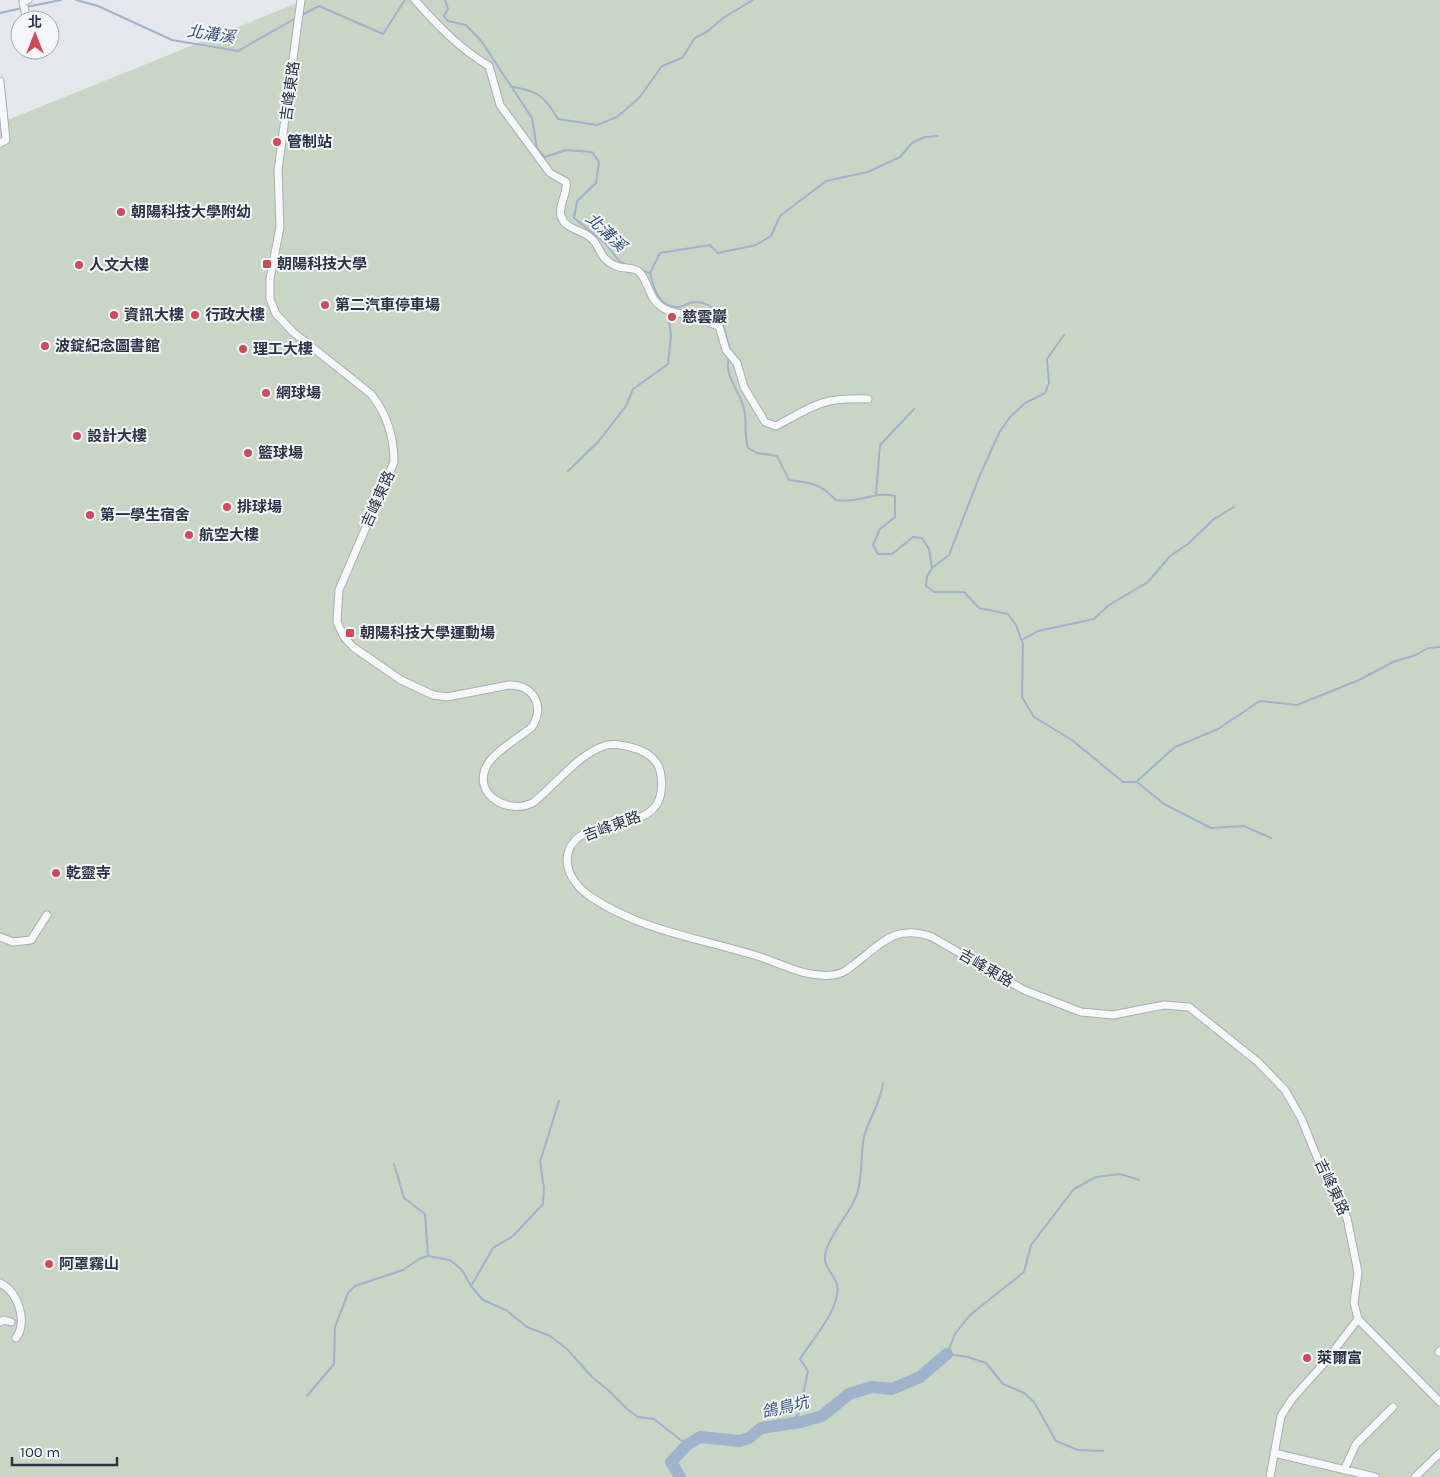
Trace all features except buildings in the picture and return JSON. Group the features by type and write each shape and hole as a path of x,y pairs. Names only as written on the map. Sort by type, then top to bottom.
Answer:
{"street":[{"name":"吉峰東路","path":"302,0 278,170 280,227 270,280 270,299 276,314 293,332 371,394 380,405 390,425 394,450 394,462 339,590 337,622 344,637 353,647 401,680 433,695 447,697 509,685 518,685 530,690 537,700 539,710 537,720 532,727 488,762 484,772 484,782 488,795 509,807 525,807 534,802 583,757 606,745 633,747 645,752 656,762 661,775 661,790 658,802 649,812 587,832 576,840 569,850 567,862 569,875 587,895 608,908 661,930 755,955 808,975 844,972 879,945 900,932 918,932 932,937 1024,990 1081,1012 1113,1015 1164,1005 1175,1005 1189,1008 1200,1015 1272,1075 1285,1090 1302,1118 1326,1179 1347,1218 1358,1272 1354,1303 1358,1319"},
{"path":"415,0 446,34 468,53 489,66 500,105 550,173 566,182 567,188 561,206 561,216 566,225 590,237 597,244 600,256 616,266 636,270 641,275 654,301 670,311 690,315 719,326 726,350 737,363 744,387 765,422 776,426 816,403 840,398 868,399"},
{"path":"0,81 6,140 0,143"},
{"path":"0,937 13,942 31,940 48,915"},
{"path":"0,1284 8,1288 15,1295 22,1325 16,1338"},
{"path":"1270,1477 1281,1416 1292,1399 1326,1361 1358,1319 1440,1402"},
{"path":"0,1322 4,1320 11,1322"},
{"path":"1344,1470 1356,1444 1393,1407"},
{"path":"1274,1453 1375,1477"},
{"path":"1415,1477 1440,1453"}],"green space":[{"path":"305,0 1440,0 1440,1477 0,1477 0,123"}],"waterway":[{"name":"北溝溪","path":"26,7 61,0"},
{"name":"北溝溪","path":"76,0 98,6 172,40 238,51 296,18"},
{"name":"北溝溪","path":"302,15 319,6 383,34 405,0"},
{"name":"北溝溪","path":"445,0 448,9 444,16 448,21 466,25 482,42 532,118 537,149 545,157 566,150 592,152 599,162 596,183 577,201 574,218 605,243 619,261 629,266"},
{"path":"513,87 540,96 549,105 558,119 597,125 617,117 639,98 662,66 682,58 695,38 753,0"},
{"name":"北溝溪","path":"0,13 22,8"},
{"path":"650,273 660,253 710,245 718,253 756,245 771,236 780,216 826,181 868,172 900,157 912,143 925,137 938,136"},
{"name":"北溝溪","path":"640,270 650,273 653,286 659,297 667,304 673,307 680,307 695,302 709,305 714,309 721,319 731,354"},
{"path":"568,471 598,442 626,406 633,389 668,364 671,336 668,313"},
{"path":"932,568 949,555 980,475 999,433 1010,417 1025,403 1045,393 1049,383 1047,359 1064,335"},
{"path":"729,358 728,371 744,409 748,448 757,453 777,456 789,480 820,487 836,500 844,501 880,495 895,496 895,517 880,529 873,545 878,554 892,554 913,537 922,538 929,549 932,568 927,576 926,586 934,592 964,592 979,608 1008,614 1016,625 1023,644 1022,697 1034,717 1072,740 1123,782 1136,782 1175,747 1218,729 1260,701 1297,705 1359,680 1393,662 1416,655 1428,648 1440,647"},
{"path":"876,494 880,445 914,409"},
{"path":"1022,640 1038,631 1094,619 1109,605 1148,582 1170,556 1188,544 1214,519 1234,507"},
{"path":"1137,782 1164,804 1211,828 1244,826 1271,838"},
{"path":"787,1424 799,1414 808,1371 800,1359 824,1324 835,1303 837,1285 826,1265 826,1251 828,1244 857,1194 864,1137 880,1097 883,1083"},
{"path":"471,1286 493,1248 513,1236 543,1204 544,1188 540,1162 559,1101"},
{"path":"394,1164 404,1198 425,1214 428,1256"},
{"path":"1103,1451 1078,1450 1056,1441 1034,1402 1024,1393 1003,1384 986,1363 968,1357 947,1354 955,1334 970,1315 1024,1272 1031,1245 1074,1189 1096,1177 1120,1174 1139,1180"},
{"path":"307,1396 334,1364 335,1327 348,1293 355,1286 403,1270 419,1259 428,1256 450,1260 462,1270 471,1286 483,1300 506,1310 527,1327 550,1336 567,1349 592,1377 626,1408 638,1417 654,1419 687,1445"},
{"name":"鴿鳥坑","path":"680,1477 671,1462 687,1445 700,1437 740,1441 749,1438 761,1428 801,1422 822,1416 849,1394 872,1387 892,1389 920,1377 947,1354"}],"place":[{"name":"管制站","path":"277,142"},
{"name":"朝陽科技大學附幼","path":"121,212"},
{"name":"朝陽科技大學","path":"267,264"},
{"name":"人文大樓","path":"79,265"},
{"name":"第二汽車停車場","path":"325,305"},
{"name":"資訊大樓","path":"114,315"},
{"name":"行政大樓","path":"195,315"},
{"name":"慈雲巖","path":"672,317"},
{"name":"波錠紀念圖書館","path":"45,346"},
{"name":"理工大樓","path":"243,349"},
{"name":"網球場","path":"266,393"},
{"name":"設計大樓","path":"77,436"},
{"name":"籃球場","path":"248,453"},
{"name":"排球場","path":"227,507"},
{"name":"第一學生宿舍","path":"90,515"},
{"name":"航空大樓","path":"189,535"},
{"name":"朝陽科技大學運動場","path":"350,633"},
{"name":"乾靈寺","path":"56,873"},
{"name":"阿罩霧山","path":"49,1264"},
{"name":"萊爾富","path":"1307,1358"}]}
